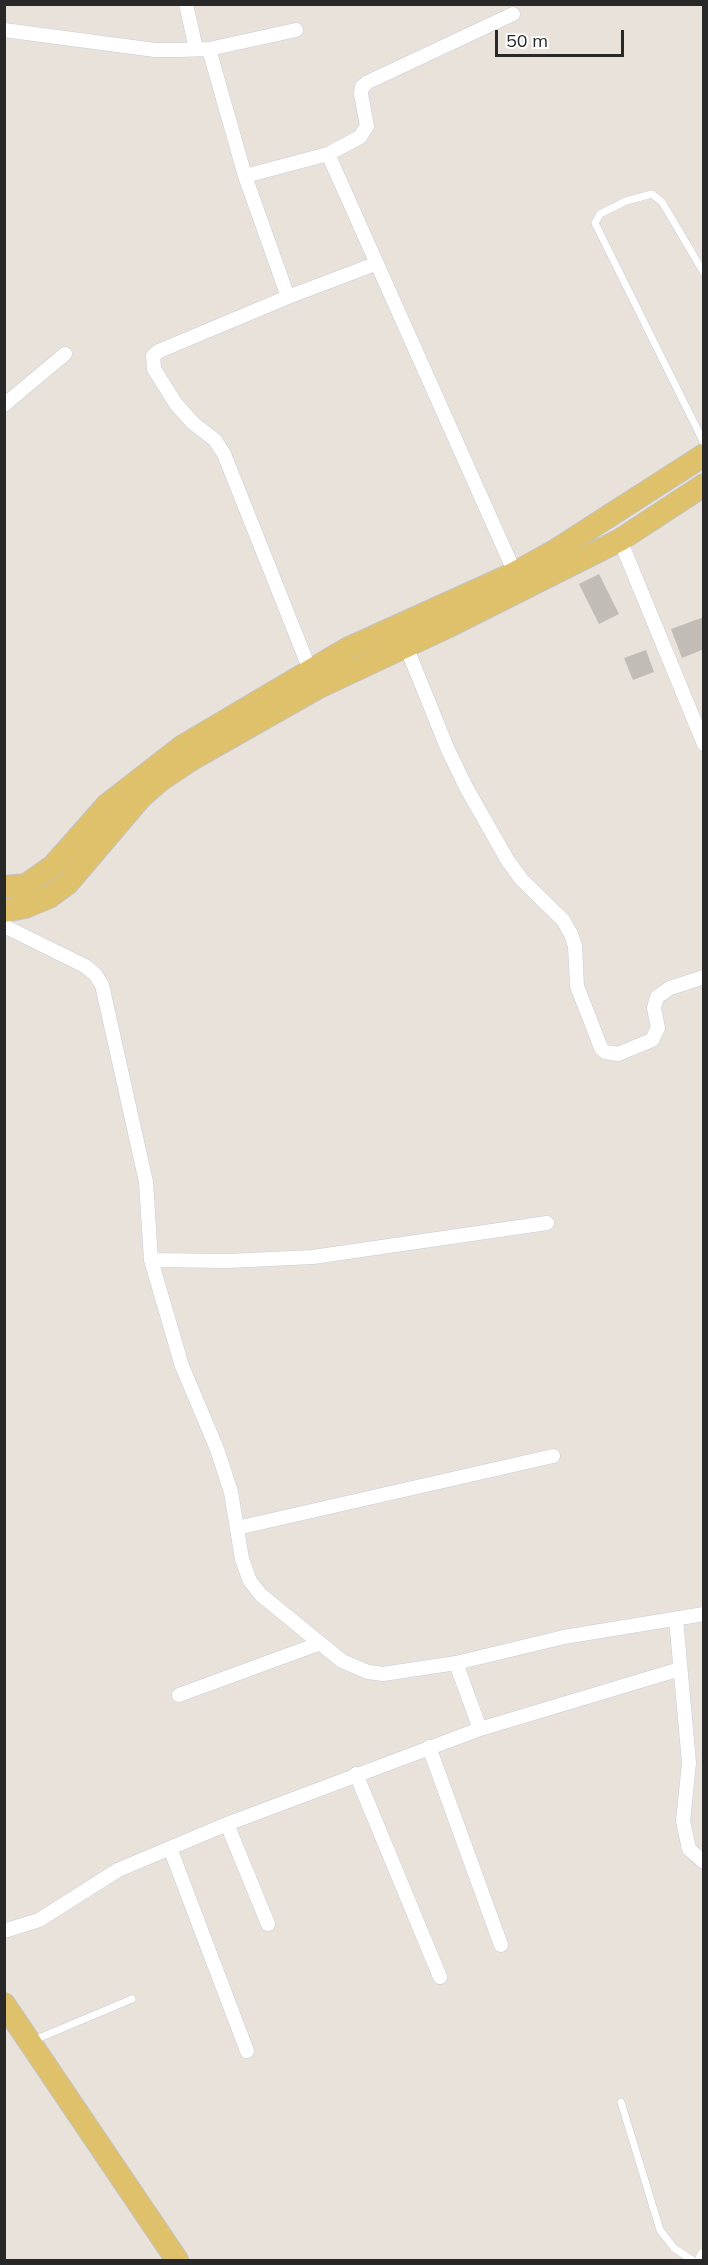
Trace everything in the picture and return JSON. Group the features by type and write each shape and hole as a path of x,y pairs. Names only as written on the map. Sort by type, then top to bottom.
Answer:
{"main road":[{"path":"4,887 26,885 53,866 107,805 183,746 347,649 515,573 553,552 704,455"},
{"path":"4,911 41,901 68,884 141,797 192,759 317,687 406,646 620,540 704,485"},
{"path":"4,2004 177,2260"}],"street":[{"path":"186,4 288,297"},
{"path":"245,176 328,154 365,132 367,126 361,94 362,87 368,82 513,14"},
{"path":"4,30 155,50 202,49 296,30"},
{"path":"328,154 375,264 515,573"},
{"path":"310,670 224,454 215,440 193,423 176,404 152,363 153,356 159,351 288,297 375,264"},
{"path":"4,405 65,354"},
{"path":"620,540 704,744"},
{"path":"406,646 448,750 477,807 522,880 563,920 571,934 575,946 577,986 601,1048 605,1052 618,1054 652,1040 658,1028 654,1008 657,997 670,988 704,977"},
{"path":"4,926 85,966 95,974 102,985 146,1182 151,1260 182,1366 218,1449 231,1492 242,1559 250,1581 261,1595 318,1644 342,1661 368,1672 383,1674 456,1663 564,1637 704,1614"},
{"path":"151,1260 228,1261 313,1257 547,1223"},
{"path":"237,1528 552,1456"},
{"path":"676,1619 689,1763 683,1805 685,1836 691,1853 704,1862"},
{"path":"179,1695 318,1644"},
{"path":"456,1663 480,1729"},
{"path":"4,1931 39,1920 118,1870 227,1824 356,1774 480,1729 680,1669"},
{"path":"429,1747 501,1945"},
{"path":"356,1774 440,1977"},
{"path":"227,1824 268,1924"},
{"path":"170,1848 247,2052"},
{"path":"702,2260 704,2256"}],"lane":[{"path":"704,273 662,202 652,194 626,201 600,214 595,223 704,443"},
{"path":"28,2042 132,1999"},
{"path":"621,2102 660,2230 674,2248 692,2260"}],"building":[{"path":"599,574 619,614 599,624 579,584"},
{"path":"704,617 704,649 682,658 671,629"},
{"path":"646,650 654,672 633,680 624,658"}]}
